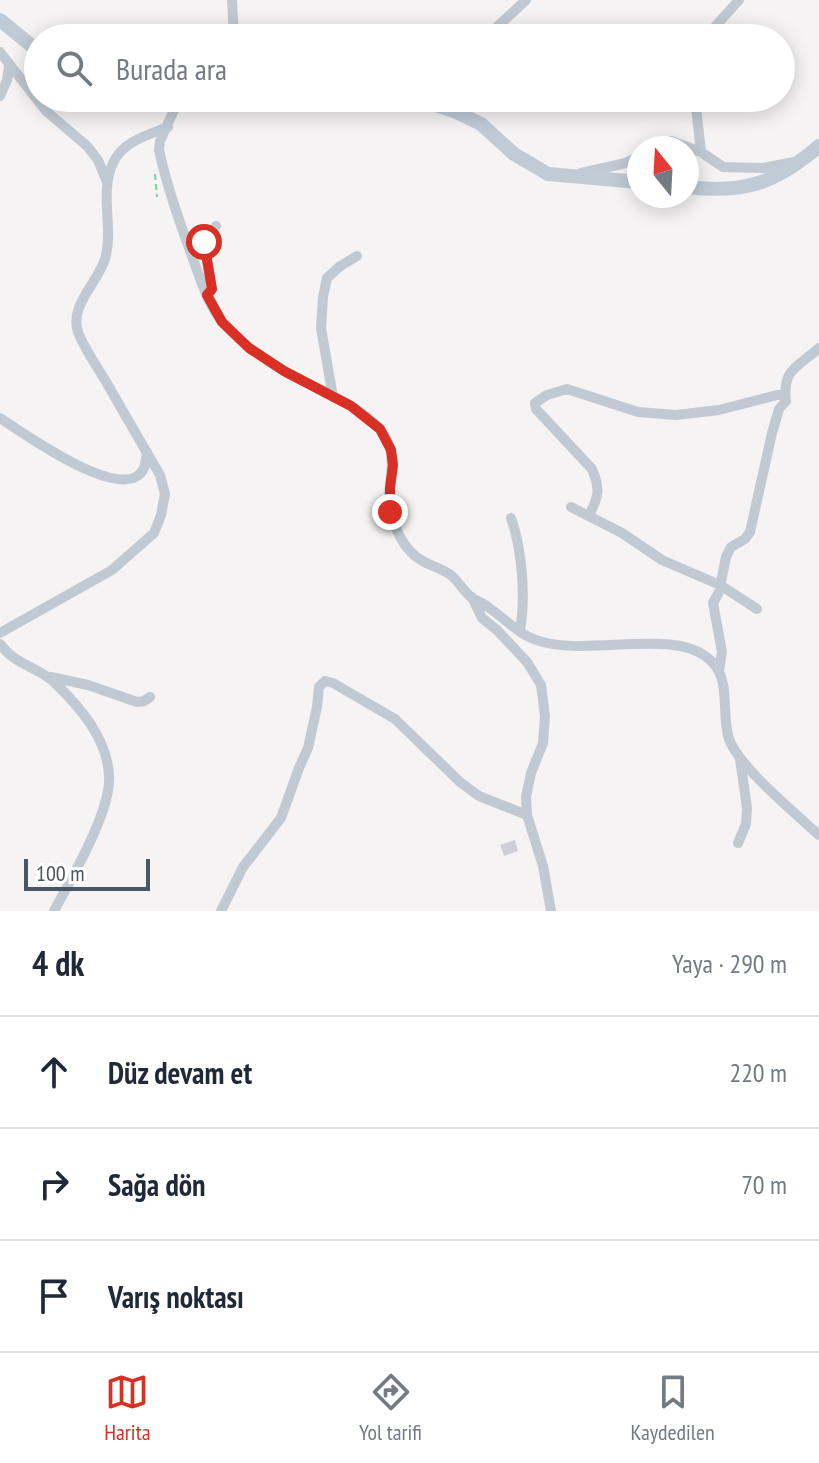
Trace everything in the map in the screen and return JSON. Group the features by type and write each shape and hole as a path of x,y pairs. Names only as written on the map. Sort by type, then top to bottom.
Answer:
{"street":[{"path":"232,0 233,24"},
{"path":"500,24 526,0"},
{"path":"717,24 739,0"},
{"path":"0,20 24,40"},
{"path":"0,52 24,84"},
{"path":"0,96 9,66"},
{"path":"47,112 87,146 98,160 108,182"},
{"path":"171,112 159,150 181,225 207,295 222,322 249,348 284,371 351,406 380,429 391,450 393,465 390,512 398,535 411,553 449,573 472,597 528,636 559,646 671,644 695,650 714,663 721,679 728,737 740,757 819,835"},
{"path":"456,112 481,124 514,154 548,174 627,181"},
{"path":"697,112 701,152 723,167 763,168 803,160"},
{"path":"0,633 112,570 154,533 161,515 165,494 160,475 90,355 78,331 76,319 82,301 104,262 108,246 108,182 113,163 132,142 168,127"},
{"path":"699,189 715,191 751,186 777,177 819,146"},
{"path":"571,176 627,162"},
{"path":"207,295 212,289 204,242 216,226"},
{"path":"333,397 321,328 323,297 327,278 357,256"},
{"path":"718,673 722,652 713,603 726,557 731,547 750,532 772,433 779,409 786,401 784,387 788,374 819,348"},
{"path":"589,516 598,497 597,481 592,469 536,409 535,403 547,395 567,389 638,412 676,415 719,410 785,393"},
{"path":"0,418 57,456 104,476 136,477 144,469 147,452"},
{"path":"571,507 622,533 662,560 720,585 757,609"},
{"path":"511,518 518,539 523,613 520,630"},
{"path":"472,597 482,618 527,662 541,685 545,716 543,743 531,773 526,797 527,815 543,866 551,911"},
{"path":"0,644 15,661 49,677 88,685 137,702 150,697"},
{"path":"49,677 74,702 102,743 110,776 106,801 86,849 54,911"},
{"path":"221,911 243,867 281,818 308,748 319,687 325,681 395,719 460,782 479,796 527,815"},
{"path":"738,843 746,824 747,808 740,757"}],"building":[{"path":"515,840 518,851 504,856 500,845"}],"route":[{"path":"204,242 212,289 207,295 222,322 249,348 284,371 351,406 380,429 391,450 393,465 390,512"}]}
